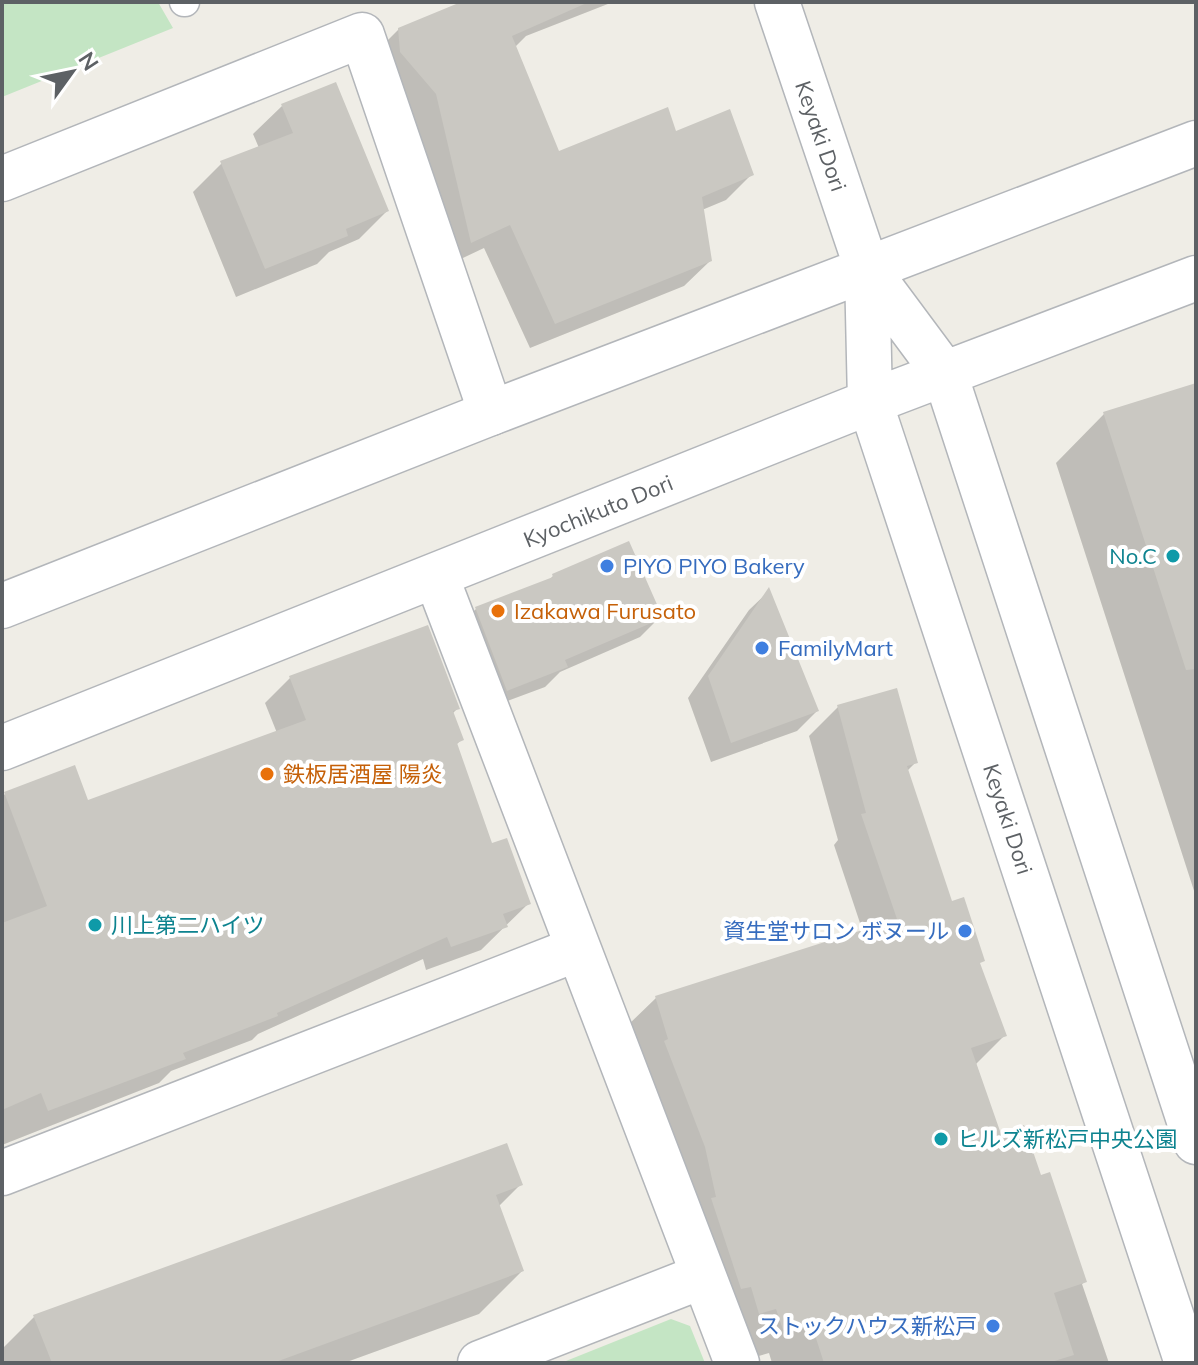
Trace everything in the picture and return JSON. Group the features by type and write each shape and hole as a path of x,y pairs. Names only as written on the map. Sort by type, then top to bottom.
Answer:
{"street":[{"name":"Keyaki Dori","path":"777,2 867,269 870,402 1187,1363"},
{"path":"2,179 362,35 491,413"},
{"path":"2,606 491,413 1196,143"},
{"name":"Keyaki Dori","path":"867,269 945,374 1196,1142"},
{"name":"Kyochikuto Dori","path":"2,748 870,402 1196,278"},
{"path":"436,576 737,1363"},
{"path":"2,1173 577,949"},
{"path":"480,1363 703,1276"}],"green space":[{"path":"2,2 158,2 173,28 2,97"},
{"path":"671,1319 690,1326 705,1363 561,1363"}],"building":[{"path":"461,2 589,2 512,36 559,151 668,107 676,131 730,109 754,175 702,197 712,261 555,324 510,225 471,243 436,94 400,52 398,28"},
{"path":"336,82 389,211 346,229 348,236 265,269 220,161 293,133 281,104"},
{"name":"No.C","path":"1196,383 1196,669 1186,670 1103,412"},
{"path":"629,541 663,618 565,660 568,667 507,691 475,607 553,577 552,574"},
{"path":"769,587 819,711 731,743 708,676"},
{"path":"428,625 460,709 453,711 464,740 457,743 492,843 507,838 531,904 503,914 508,927 451,947 447,937 277,1013 278,1016 183,1053 186,1059 48,1111 41,1093 2,1110 2,923 47,906 4,792 75,765 88,800 306,720 289,676"},
{"path":"897,688 918,763 907,766 952,901 964,897 985,961 980,963 1007,1036 971,1048 1001,1134 1024,1125 1041,1175 1050,1172 1087,1282 1054,1293 1074,1355 1048,1363 824,1363 808,1322 783,1330 776,1309 759,1314 751,1287 741,1289 711,1198 716,1197 705,1147 664,1041 668,1039 655,996 897,919 861,814 866,813 837,705"},
{"path":"507,1143 523,1185 496,1195 524,1271 273,1363 52,1363 33,1315"}],"place":[{"name":"No.C","path":"1173,556"},
{"name":"PIYO PIYO Bakery","path":"607,566"},
{"name":"Izakawa Furusato","path":"498,611"},
{"name":"FamilyMart","path":"762,648"},
{"name":"鉄板居酒屋 陽炎","path":"267,774"},
{"name":"川上第二ハイツ","path":"95,925"},
{"name":"資生堂サロン ボヌール","path":"965,931"},
{"name":"ヒルズ新松戸中央公園","path":"941,1139"},
{"name":"ストックハウス新松戸","path":"993,1326"}]}
